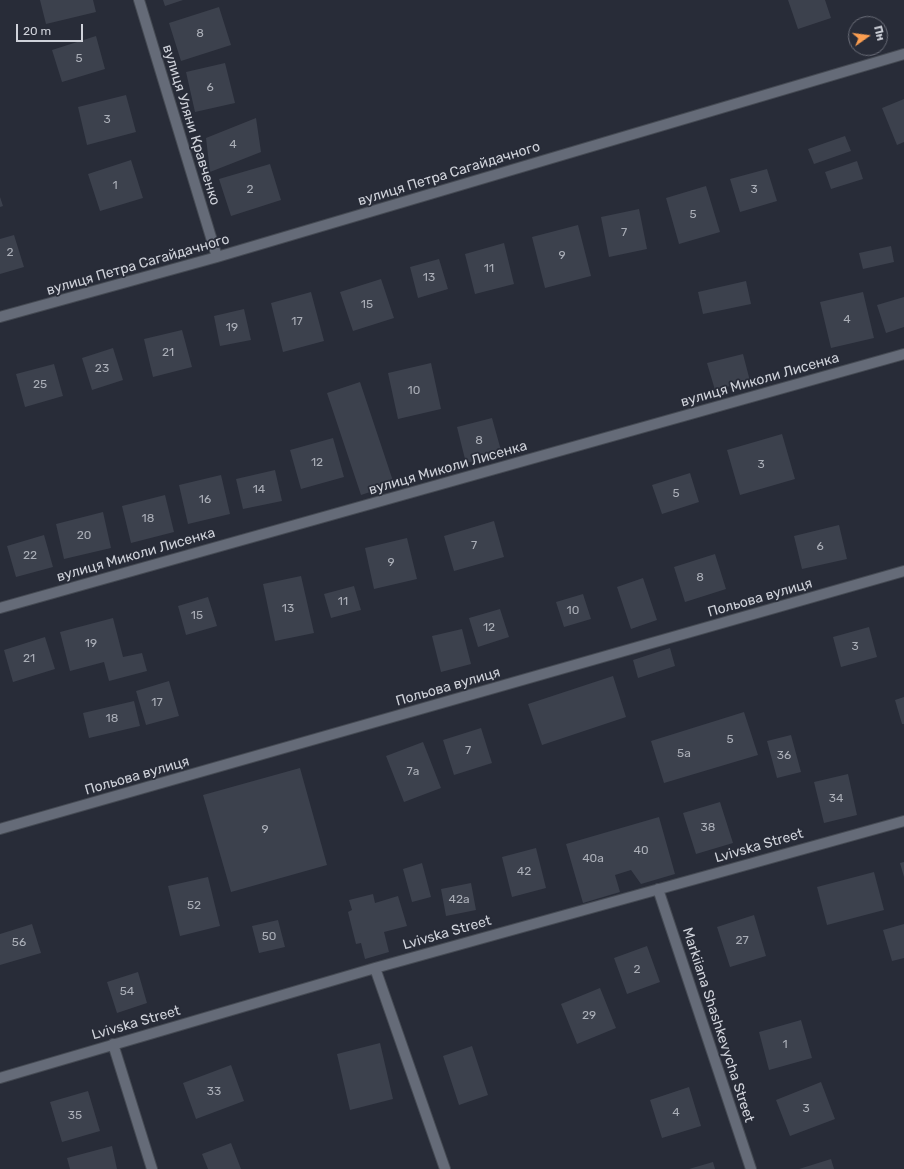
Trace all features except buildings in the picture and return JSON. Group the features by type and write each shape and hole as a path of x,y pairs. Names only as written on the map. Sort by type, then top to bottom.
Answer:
{"street":[{"name":"вулиця Уляни Кравченко","path":"139,0 217,257"},
{"name":"вулиця Петра Сагайдачного","path":"0,318 217,257 904,54"},
{"name":"вулиця Миколи Лисенка","path":"0,608 904,354"},
{"name":"Польова вулиця","path":"0,829 904,571"},
{"name":"Lvivska Street","path":"0,1078 375,968 904,820"},
{"name":"Markiiana Shashkevycha Street","path":"658,889 752,1169"},
{"path":"375,968 445,1169"},
{"path":"112,1044 152,1169"}]}
